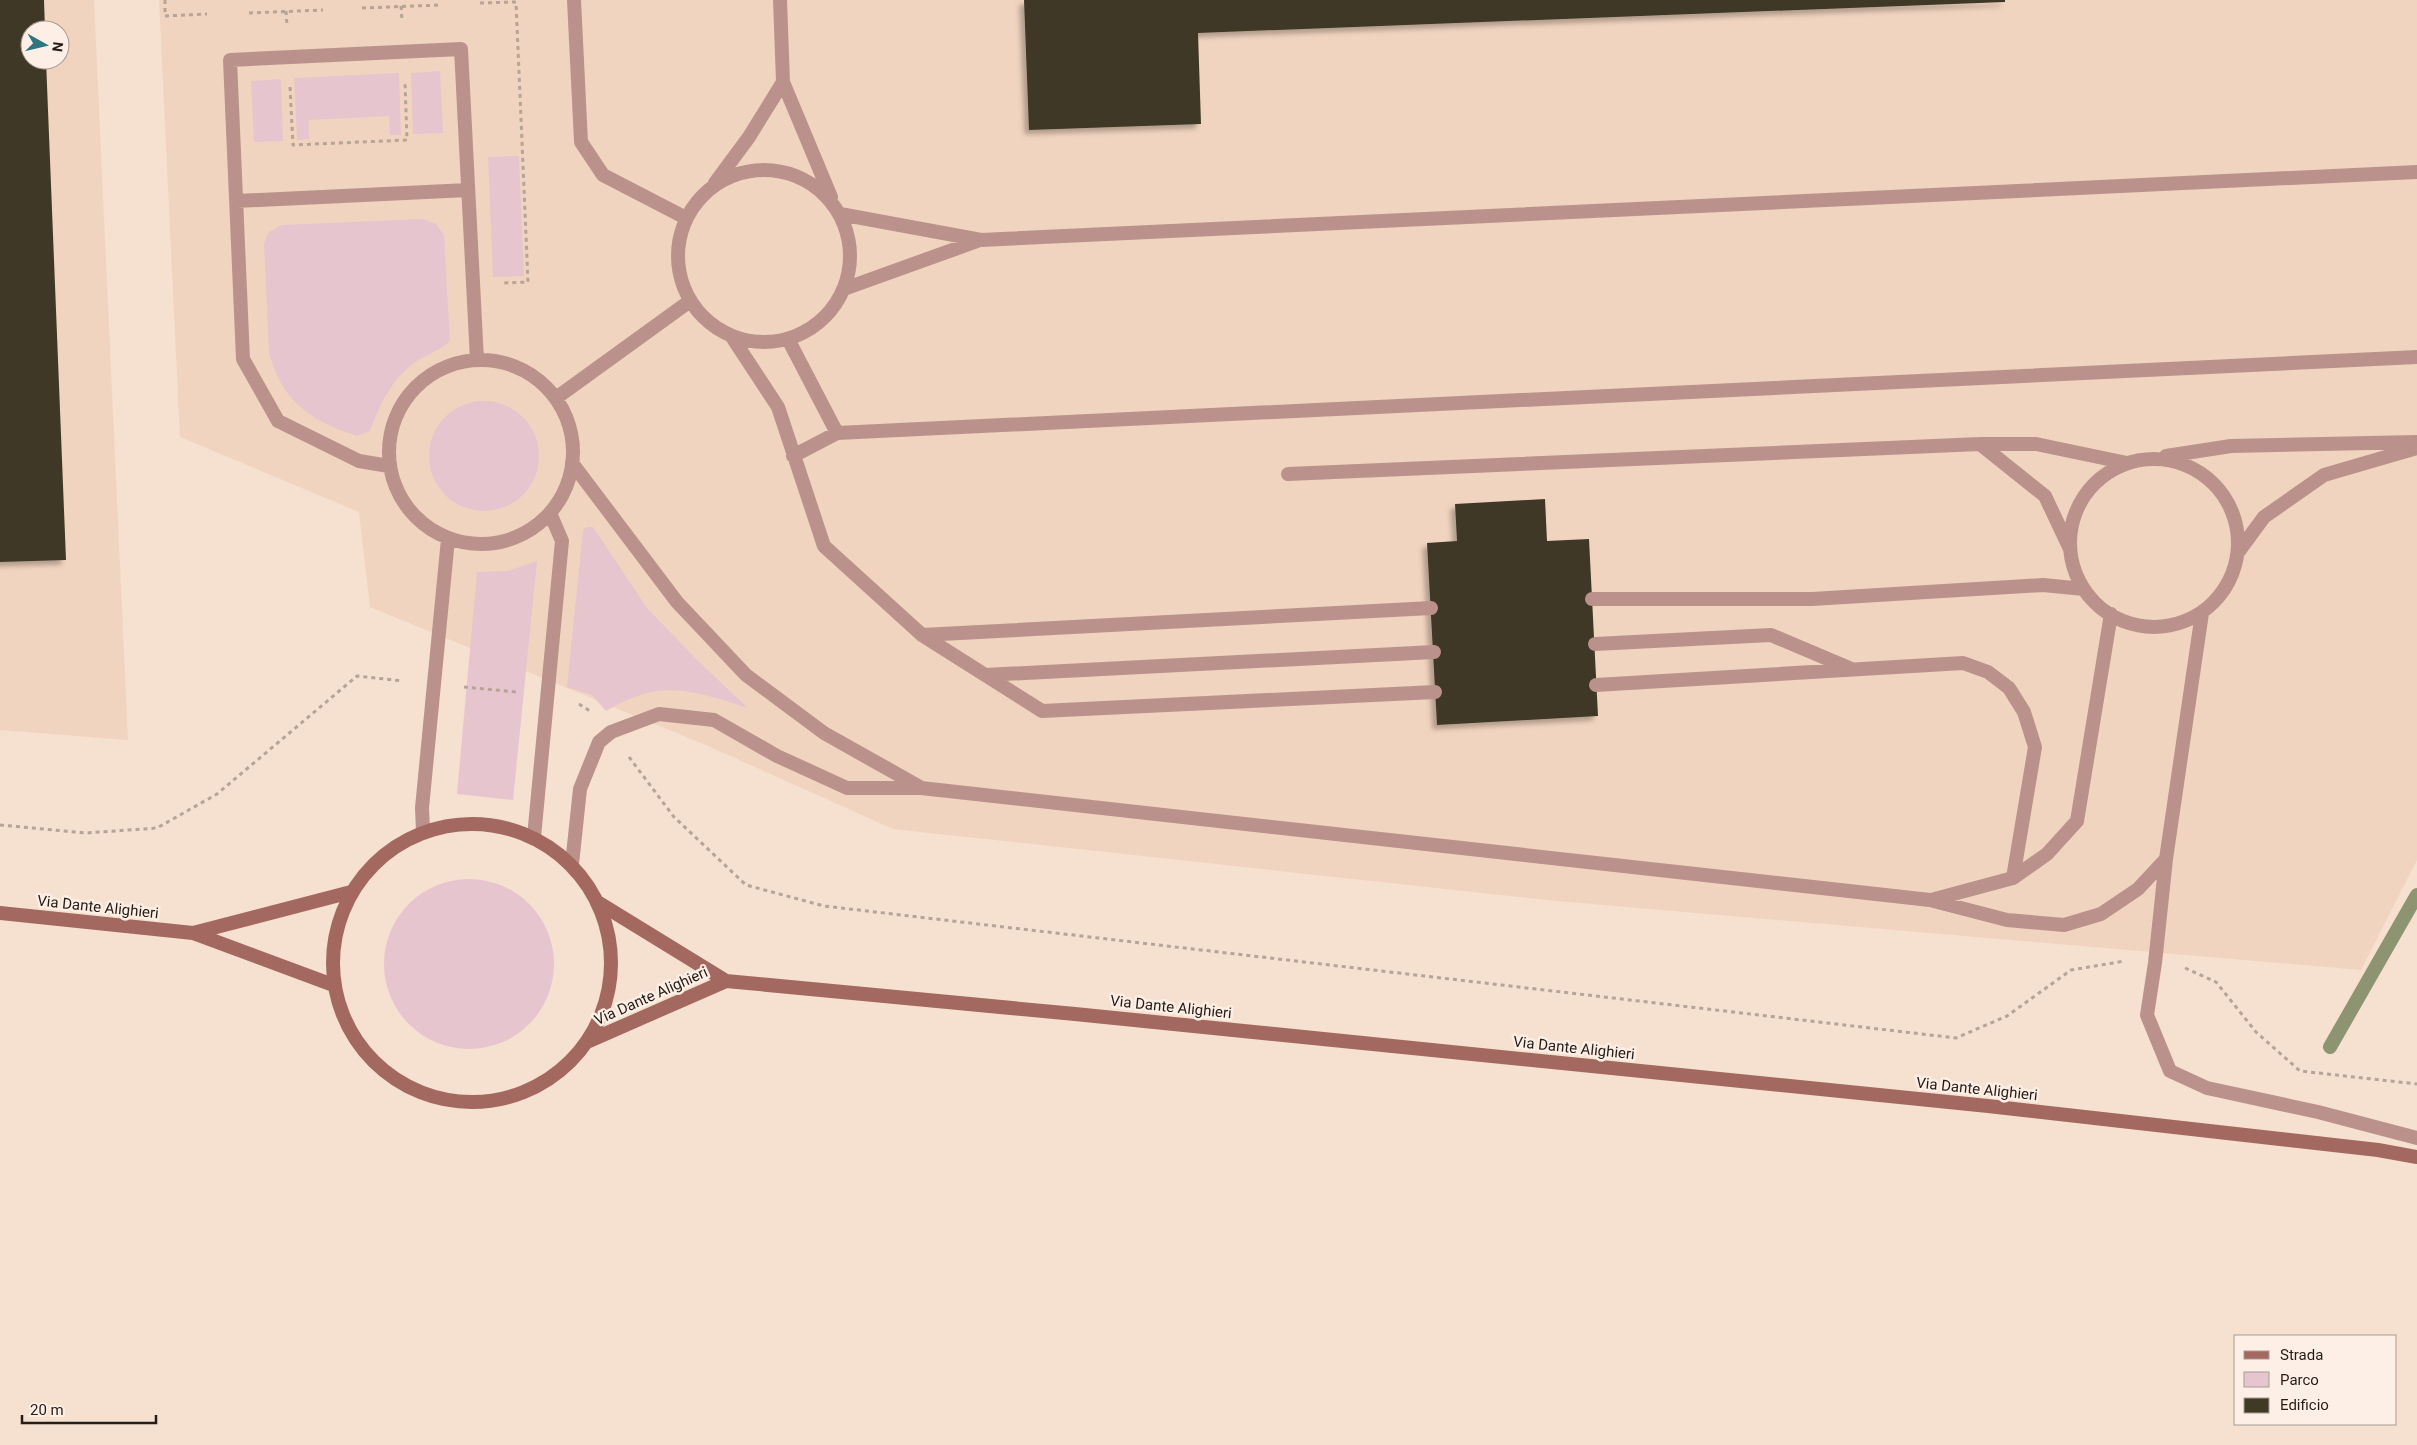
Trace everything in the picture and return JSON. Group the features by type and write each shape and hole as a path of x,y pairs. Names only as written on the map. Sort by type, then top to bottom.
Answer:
{"main road":[{"name":"Via Dante Alighieri","path":"480,822 508,827 534,837 572,864 599,903 611,949 608,997 589,1041 555,1076 513,1097 466,1103 419,1093 378,1068 349,1030 333,985 334,937 351,892 382,855 423,831 451,824 480,822"},
{"name":"Via Dante Alighieri","path":"193,933 351,892"},
{"name":"Via Dante Alighieri","path":"599,903 726,981 1065,1013 1988,1106 2378,1150 2417,1157"},
{"name":"Via Dante Alighieri","path":"0,913 193,933 333,985"},
{"name":"Via Dante Alighieri","path":"589,1041 726,981"}],"lane":[{"path":"574,0 581,142 603,175 686,218"},
{"path":"780,0 783,82 849,239 850,264 844,289 831,312 811,329 788,339 760,343 732,337 708,322 690,301 679,274 677,246 686,218 697,200 713,185 749,137 783,82"},
{"path":"389,466 359,461 278,421 243,359 230,60 461,48 477,360"},
{"path":"713,185 737,173 763,169 789,172 813,184 836,209 981,240 2417,172"},
{"path":"236,200 468,190"},
{"path":"844,289 981,240"},
{"path":"556,398 690,301"},
{"path":"732,337 778,407 824,546 922,635 1042,711 1435,692"},
{"path":"788,339 837,433"},
{"path":"793,456 837,433 2417,357"},
{"path":"477,360 500,362 521,369 540,381 556,398 566,418 570,433 572,463 561,498 550,513 529,531 503,542 475,544 448,538 426,527 408,510 396,489 389,466 388,443 393,422 403,402 417,385 435,372 455,363 477,360"},
{"path":"2417,442 2231,446 2127,463 2107,473 2091,488 2078,506 2072,527 2071,550 2074,570 2084,589 2097,605 2111,614 2136,625 2158,627 2181,623 2202,613 2220,597 2232,575 2239,551 2264,517 2324,475 2417,448"},
{"path":"1288,474 1980,444 2036,444 2127,463"},
{"path":"1980,444 2045,496 2071,550"},
{"path":"2155,458 2182,462 2207,476 2226,498 2237,523 2239,551"},
{"path":"572,463 677,602 746,674 824,733 921,788"},
{"path":"534,837 562,541 550,513"},
{"path":"423,831 422,808 448,538"},
{"path":"1592,599 1812,599 2043,586 2084,589"},
{"path":"922,635 1431,608"},
{"path":"2202,613 2166,859 2156,963 2147,1015 2170,1071 2207,1088 2318,1112 2417,1138"},
{"path":"1930,900 2013,878 2047,854 2078,821 2111,614"},
{"path":"1595,644 1771,635 1853,670"},
{"path":"986,675 1434,652"},
{"path":"1596,685 1963,663 1988,672 2009,688 2024,712 2035,747 2013,878"},
{"path":"572,864 580,789 599,742 611,732 659,714 714,720 777,756 847,788 921,788 1930,900 2008,920 2064,925 2101,914 2138,889 2166,859"}],"path":[{"path":"164,0 165,16 207,14"},
{"path":"480,3 516,2 528,282 500,283"},
{"path":"362,8 440,5"},
{"path":"249,13 323,10"},
{"path":"290,82 293,145 407,140 404,76"},
{"path":"0,825 86,833 157,828 217,794 357,676 398,680"},
{"path":"467,687 524,692"},
{"path":"574,701 598,715"},
{"path":"627,754 674,817 746,885 824,906 1956,1038 2007,1016 2072,970 2132,960"},
{"path":"2178,965 2216,982 2256,1032 2300,1071 2417,1084"}],"shaded area":[{"path":"0,0 94,0 128,740 0,730"},
{"path":"159,0 2417,0 2417,860 2361,970 1557,901 893,829 708,746 370,607 359,512 180,437"}],"green space":[{"path":"440,71 443,133 413,134 411,73"},
{"path":"399,73 401,135 390,135 389,116 309,120 309,139 297,140 294,78"},
{"path":"281,79 283,141 254,142 251,81"},
{"path":"519,156 524,276 493,277 488,157"},
{"path":"423,219 436,224 444,235 450,341 417,361 401,375 383,401 370,431 357,436 312,416 300,407 281,384 269,352 264,243 269,232 282,225"},
{"path":"484,401 505,405 523,417 535,435 539,456 535,477 523,495 505,507 484,511 463,507 445,495 433,477 429,456 433,435 445,417 463,405"},
{"path":"587,527 593,527 647,608 697,660 748,708 710,696 676,690 643,694 606,711 592,695 567,687 583,530"},
{"path":"537,561 513,800 457,794 477,572 508,571"},
{"path":"477,879 502,885 523,898 535,910 548,931 553,947 553,981 548,997 535,1018 523,1030 502,1043 486,1048 461,1049 436,1043 415,1030 403,1018 390,997 385,981 384,956 390,931 403,910 415,898 436,885 452,880"}],"building":[{"path":"0,0 44,0 45,20 20,20 20,70 46,70 66,560 0,562"},
{"path":"1024,0 2005,0 2005,2 1198,33 1201,124 1029,130"},
{"path":"1545,499 1547,541 1589,539 1598,716 1437,725 1427,543 1457,541 1455,504"}],"waterway":[{"path":"2330,1047 2417,895"}]}
